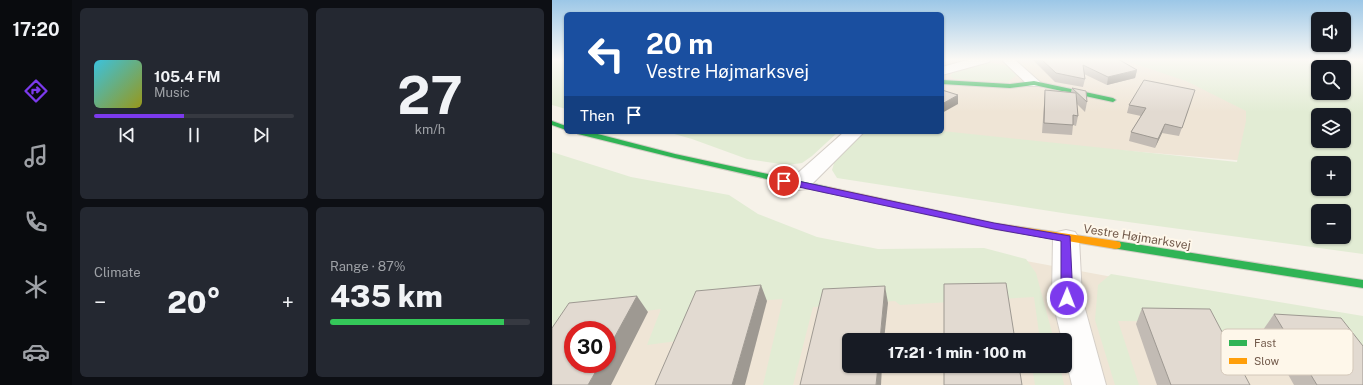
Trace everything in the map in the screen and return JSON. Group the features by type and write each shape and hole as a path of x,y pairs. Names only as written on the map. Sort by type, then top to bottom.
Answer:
{"street":[{"path":"1027,77 1034,83"},
{"path":"944,82 1010,86 1034,83 1113,100"},
{"path":"552,123 564,127"},
{"name":"Vestre Højmarksvej","path":"589,134 674,156 994,226 1363,284"},
{"path":"799,184 853,134"},
{"path":"1066,238 1067,298 1089,385"}],"shaded area":[{"path":"944,77 1177,77 1277,119 1258,162 933,134 944,134"},
{"path":"1026,261 1334,318 1339,329 1221,329 1221,375 1353,375 1353,362 1363,385 552,385 567,302"}],"green space":[{"path":"552,77 564,77 564,108 552,105"},
{"path":"951,77 1015,77 1007,82 954,79"},
{"path":"1174,77 1311,77 1311,100 1351,100 1351,77 1363,77 1363,254 1069,214 837,178 832,170 835,160 863,134 944,134 944,131 1237,162 1246,121 1246,111 1186,81"},
{"path":"674,134 836,134 802,163 787,165 747,159"},
{"path":"552,152 631,177 729,195 758,214 817,237 878,249 984,248 1026,259 1036,273 1052,333 1039,333 1034,297 900,305 895,301 813,307 793,385 763,385 783,299 702,305 685,340 647,345 661,309 564,321 564,328 552,345"},
{"path":"1111,274 1363,316 1363,359 1353,345 1353,329 1221,329 1221,345 1207,322 1118,321 1139,385 1115,385 1095,320 1098,285"},
{"path":"1033,373 1061,373 1064,385 1035,385"}],"building":[{"path":"1144,80 1195,90 1182,128 1165,124 1158,139 1131,132 1146,108 1129,105"},
{"path":"1072,88 1086,91 1087,102"},
{"path":"1045,90 1076,93 1078,116 1073,115 1073,125 1044,123"},
{"path":"944,91 958,95 944,103"},
{"path":"1006,283 1014,333 944,333 944,284"},
{"path":"761,285 732,385 655,385 696,291"},
{"path":"885,286 881,333 842,333 842,373 877,373 876,385 800,385 823,289"},
{"path":"637,296 616,334 616,321 564,321 564,373 595,373 588,385 552,385 552,328 569,303"},
{"path":"1142,308 1210,309 1221,330 1221,375 1245,375 1250,385 1171,385"},
{"path":"1274,314 1341,318 1350,329 1283,329"},
{"path":"1353,333 1363,346 1363,385 1317,385 1311,375 1353,375"},
{"path":"944,373 1020,373 1022,385 944,385"}],"traffic: fast":[{"path":"944,82 1010,86 1034,83 1113,100"},
{"path":"552,123 564,127"},
{"path":"589,134 675,156 828,190"},
{"path":"1116,245 1363,284"}],"traffic: slow":[{"path":"828,190 994,226 1116,245"}],"route":[{"path":"784,181 994,226 1066,238 1067,298"}]}
